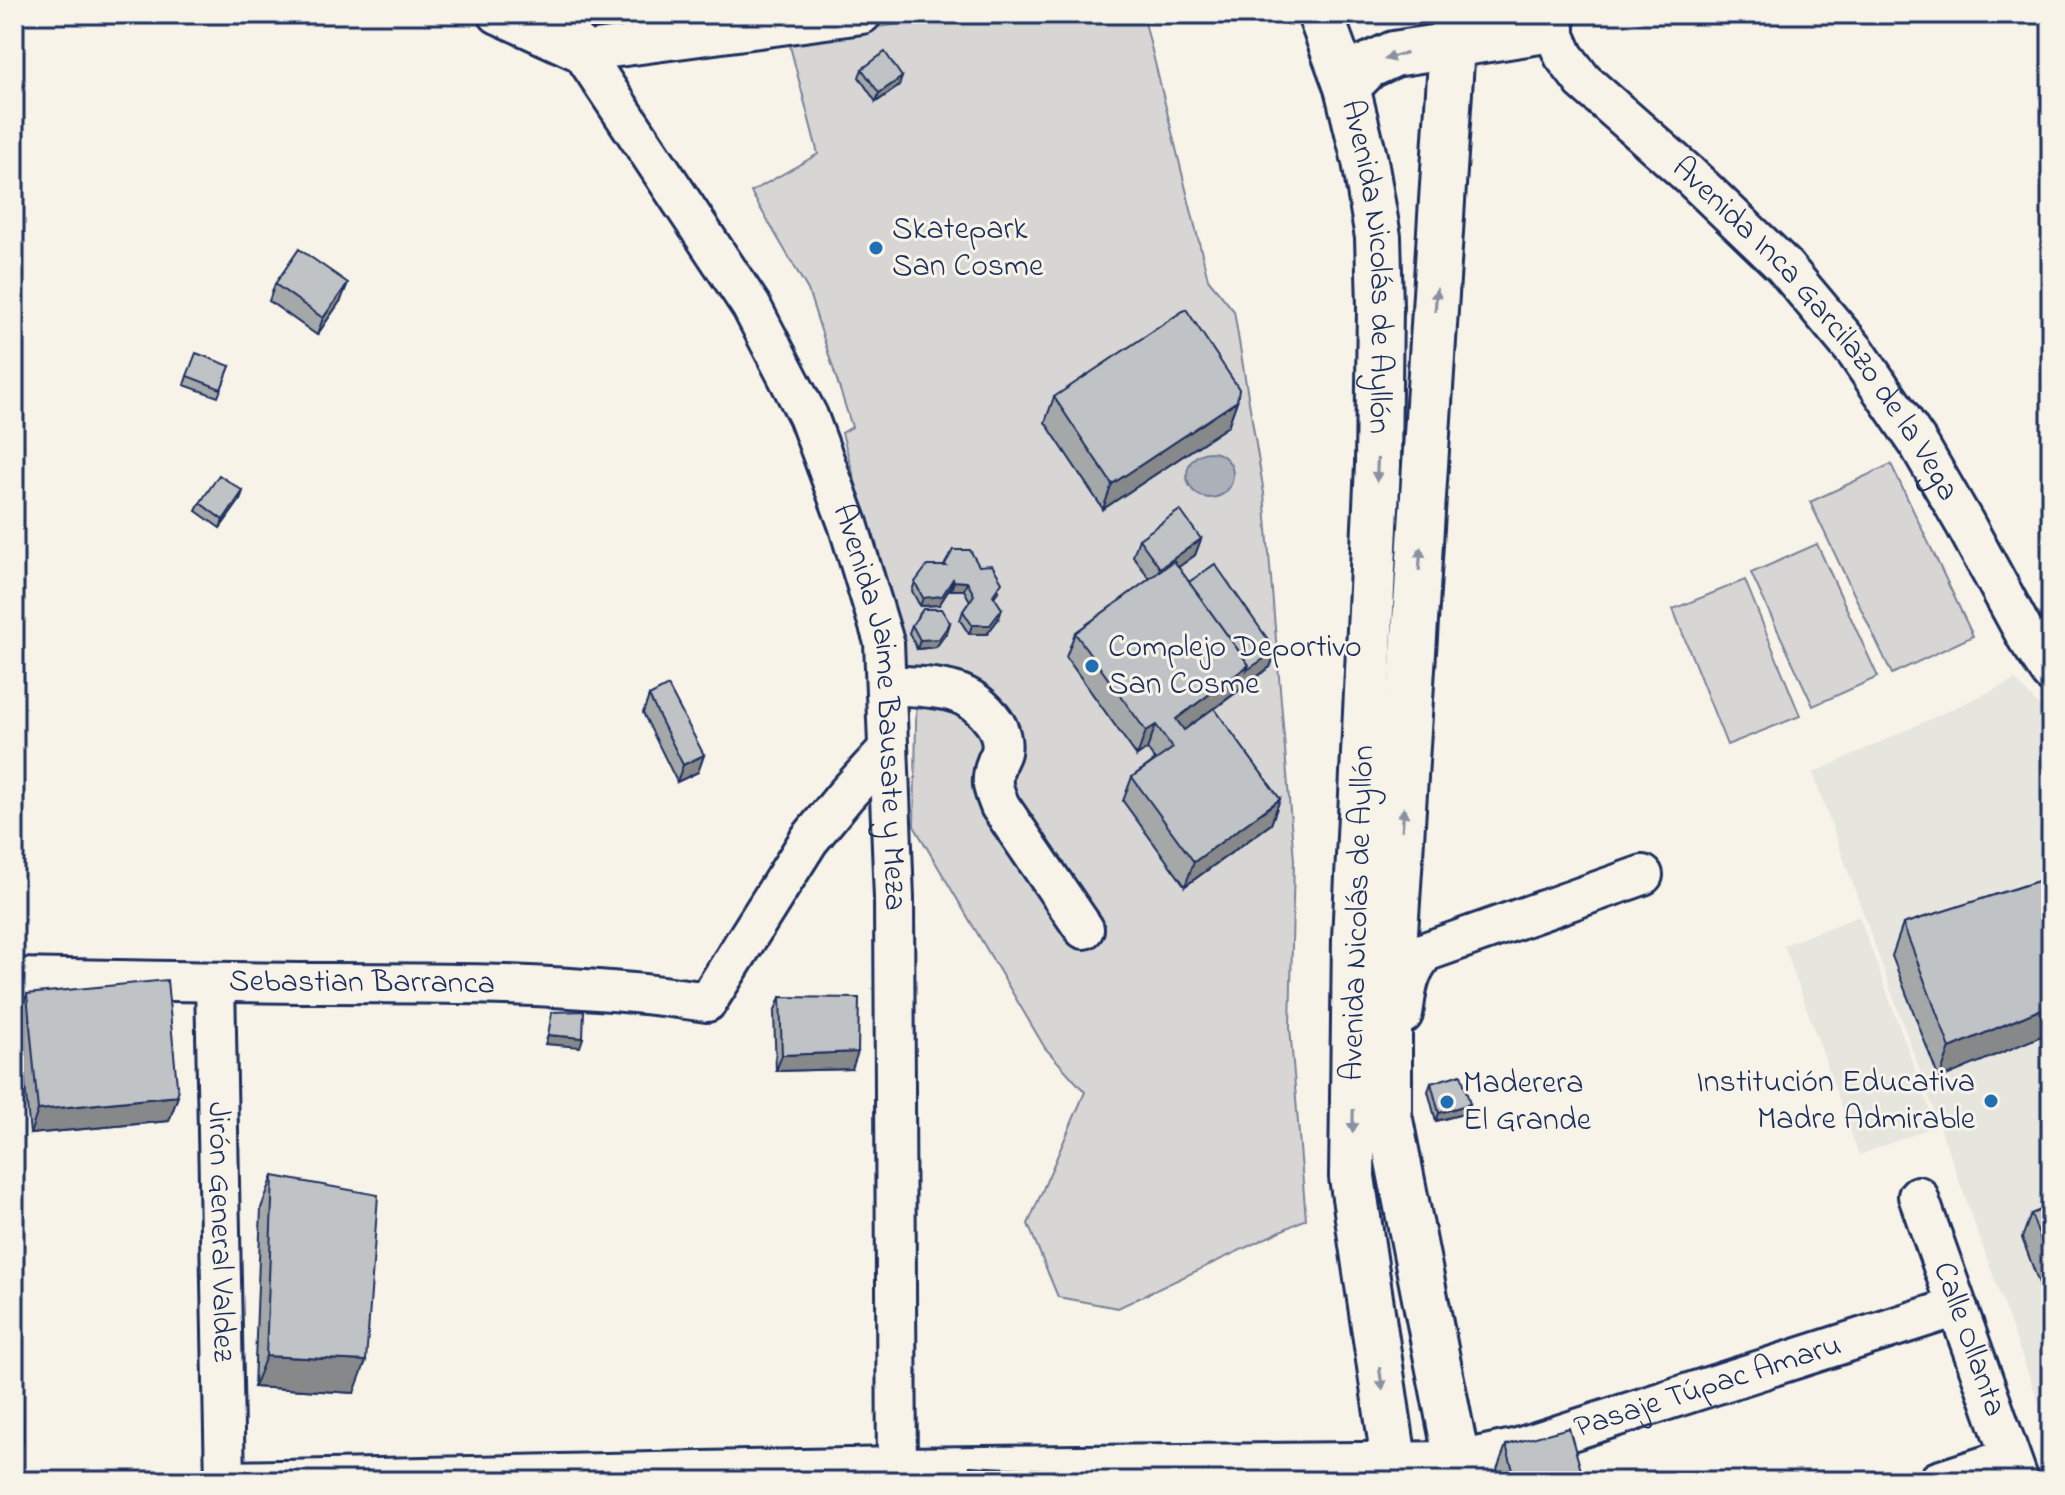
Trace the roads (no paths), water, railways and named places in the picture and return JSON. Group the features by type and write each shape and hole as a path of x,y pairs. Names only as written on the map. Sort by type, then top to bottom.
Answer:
{"main road":[{"name":"Avenida Nicolás de Ayllón","path":"1320,14 1347,87 1365,161 1378,237 1378,465 1355,939 1352,1177 1395,1472"},
{"path":"1347,87 1368,66 1453,30 1552,22"},
{"name":"Avenida Nicolás de Ayllón","path":"1453,30 1389,1040 1389,1115 1459,1471"}],"street":[{"path":"498,14 581,52 862,14"},
{"name":"Avenida Jaime Bausate y Meza","path":"557,14 751,306 808,416 848,524 884,642 894,898 897,1474"},
{"name":"Avenida Inca Garcilazo de la Vega","path":"1552,22 1564,56 1583,81 1687,173 1783,265 1856,352 1918,443 2027,638 2051,673"},
{"path":"886,685 939,689 966,695 985,709 999,730 1001,751 992,787 1000,806 1084,929"},
{"name":"Sebastian Barranca","path":"14,978 482,983 650,993 707,1002 809,840 888,749"},
{"path":"1459,1471 1467,1430 1407,1133 1402,1088 1401,1033 1407,985 1413,967 1425,952 1643,875"},
{"name":"Jirón General Valdez","path":"215,982 228,1481"},
{"name":"Calle Ollanta","path":"1918,1196 2014,1469"},
{"name":"Pasaje Túpac Amaru","path":"228,1481 1459,1471 1518,1448 1957,1307"},
{"path":"1938,1481 2014,1469"}],"place":[{"name":"Skatepark San Cosme","path":"876,248"},
{"name":"Complejo Deportivo San Cosme","path":"1092,666"},
{"name":"Institución Educativa Madre Admirable","path":"1991,1101"},
{"name":"Maderera El Grande","path":"1447,1102"}]}
